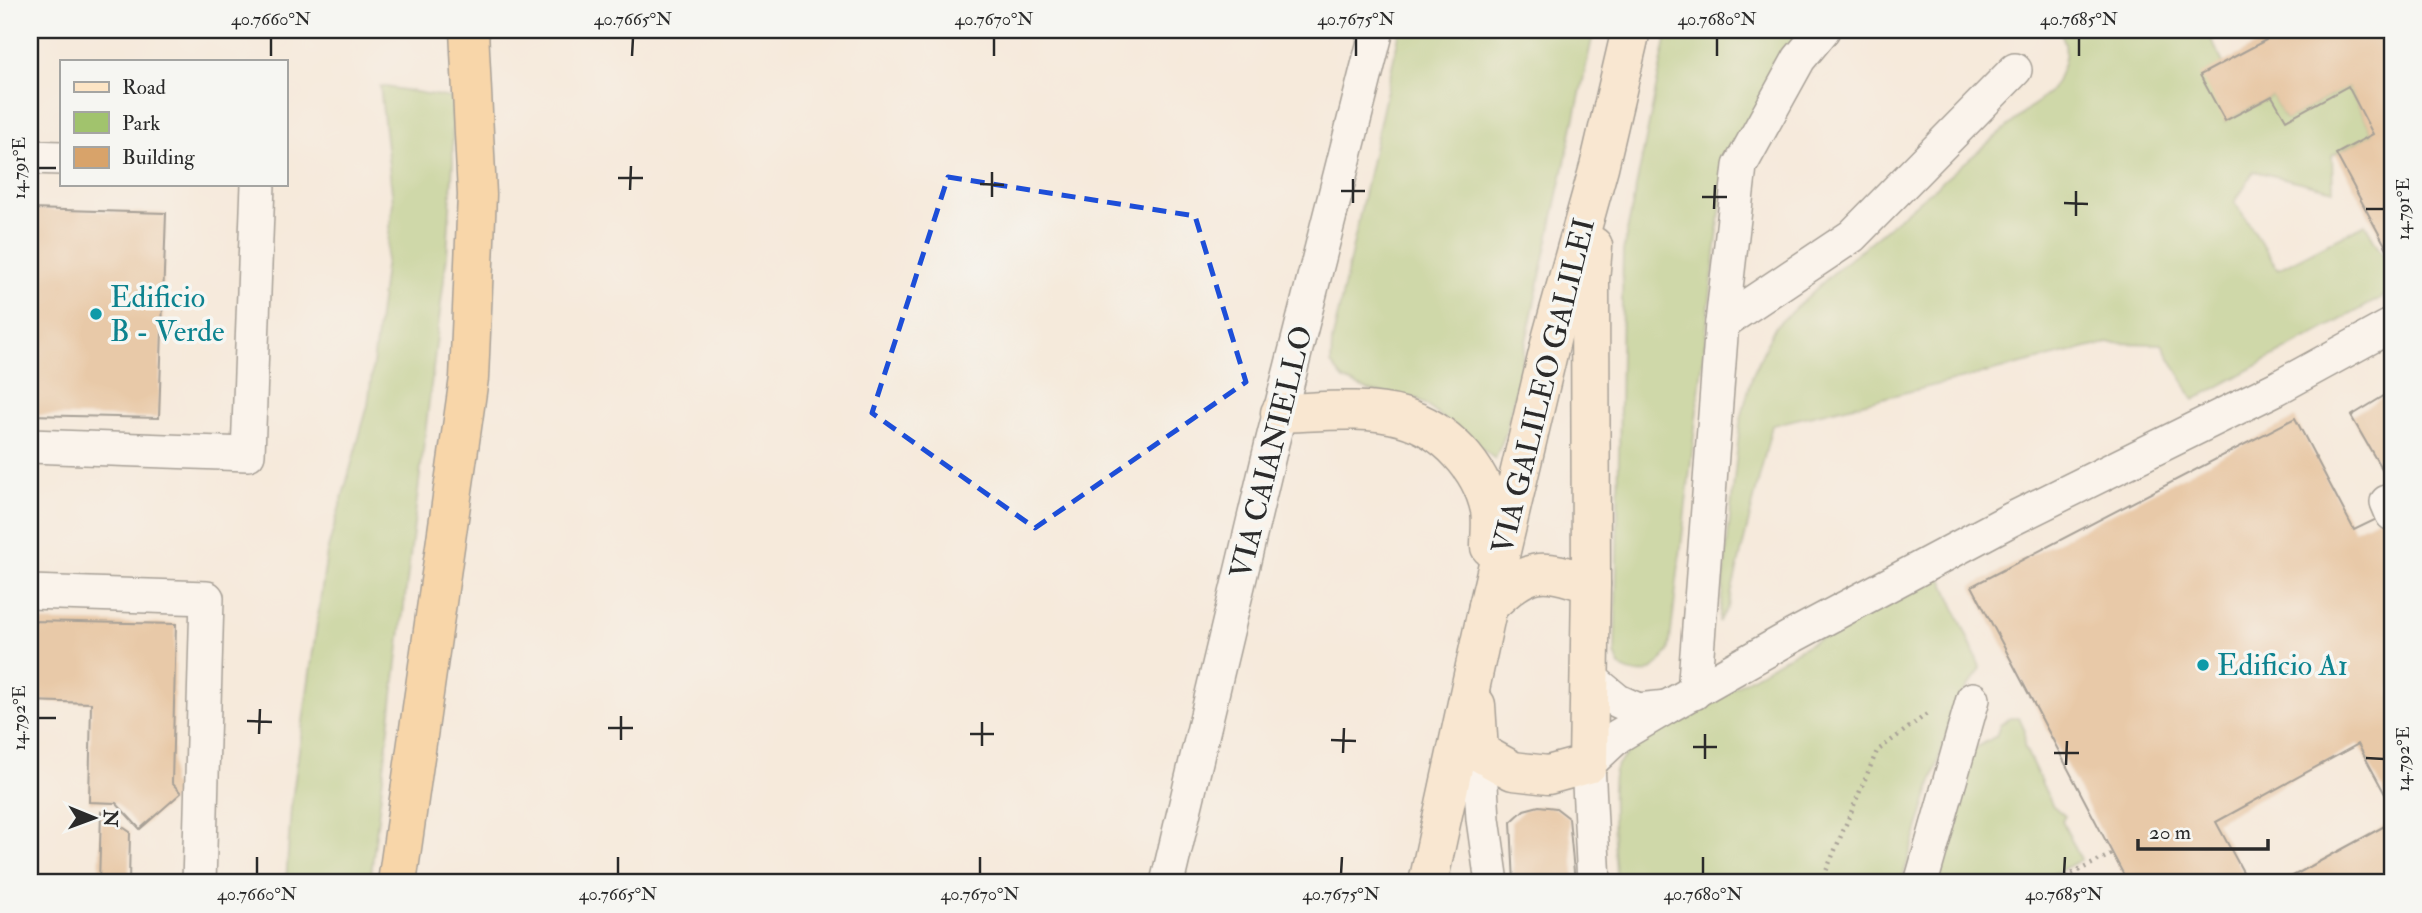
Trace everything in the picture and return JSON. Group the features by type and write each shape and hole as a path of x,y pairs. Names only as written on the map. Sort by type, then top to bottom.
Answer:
{"highway":[{"path":"397,883 469,378 477,195 469,30"}],"street":[{"name":"VIA CAIANIELLO","path":"1168,881 1280,413 1377,30"},
{"name":"VIA GALILEO GALILEI","path":"1428,883 1488,606 1552,336 1599,167 1631,30"},
{"path":"1681,700 1740,166 1799,59 1823,30"},
{"path":"1722,323 1852,236 2015,71"},
{"path":"30,157 60,158"},
{"name":"VIA GALILEO GALILEI","path":"1594,883 1588,765 1591,584 1590,280 1599,167"},
{"path":"30,446 248,454 258,186"},
{"path":"1479,752 1513,771 1536,774 1548,775 1588,765 1618,736 1789,638 2010,520 2264,395 2392,325"},
{"path":"1280,413 1362,412 1403,417 1439,433 1464,457 1484,488 1491,513 1488,606"},
{"path":"2392,499 2387,502 2392,514"},
{"name":"VIA GALILEO GALILEI","path":"1488,606 1513,582 1534,573 1558,573 1591,584"},
{"path":"30,592 206,598 199,883"},
{"path":"1474,673 1483,819 1492,883"},
{"path":"1589,677 1618,701 1638,710 1681,700"},
{"path":"1921,883 1973,699"}],"path":[{"path":"1821,883 1877,751 1958,692 1973,699"},
{"path":"2053,883 2112,854"}],"highlighted area":[{"path":"948,177 1195,216 1246,382 1035,528 872,413"}],"green space":[{"path":"1400,30 1594,30 1506,433 1495,459 1418,399 1370,391 1344,380 1331,364 1332,342"},
{"path":"1668,30 1807,30 1723,187 1669,650 1649,672 1636,673 1620,667 1615,654 1623,251"},
{"path":"2059,30 2217,30 2209,35 2223,63 2225,121 2272,96 2286,120 2348,86 2373,134 2332,155 2333,190 2254,171 2235,202 2278,269 2365,224 2392,271 2392,292 2194,400 2162,344 2108,343 1772,425 1728,607 1719,622 1740,423 1752,376 1774,328 1833,273 2049,92 2064,62 2065,46"},
{"path":"380,86 452,98 453,162 447,255 370,883 286,883 291,807 327,552 368,405 393,202"},
{"path":"1938,578 1943,580 1981,669 1956,703 1901,883 1617,883 1613,823 1614,776 1616,768 1628,752 1643,740 1816,640"},
{"path":"2010,718 2019,718 2025,731 2024,746 2052,805 2065,816 2062,821 2081,860 2036,883 1937,883 1974,749 1996,736 2000,725"}],"building":[{"path":"2261,30 2392,30 2392,258 2336,154 2373,134 2348,86 2286,120 2272,96 2225,121 2200,75 2266,40"},
{"name":"Edificio B - Verde","path":"30,209 166,213 159,418 30,415"},
{"path":"2392,391 2392,487 2351,416"},
{"name":"Edificio A1","path":"2295,418 2354,530 2391,512 2392,514 2392,807 2358,744 2216,822 2249,883 2128,883 1972,586"},
{"path":"30,621 176,624 172,783 181,793 140,829 116,803 89,802 91,703 30,701"},
{"path":"1539,806 1556,808 1569,818 1575,883 1514,883 1511,822 1524,810"},
{"path":"101,812 130,832 129,883 99,883"},
{"path":"2392,822 2392,883 2280,883"}],"place":[{"name":"Edificio B - Verde","path":"96,314"},
{"name":"Edificio A1","path":"2203,665"}]}
